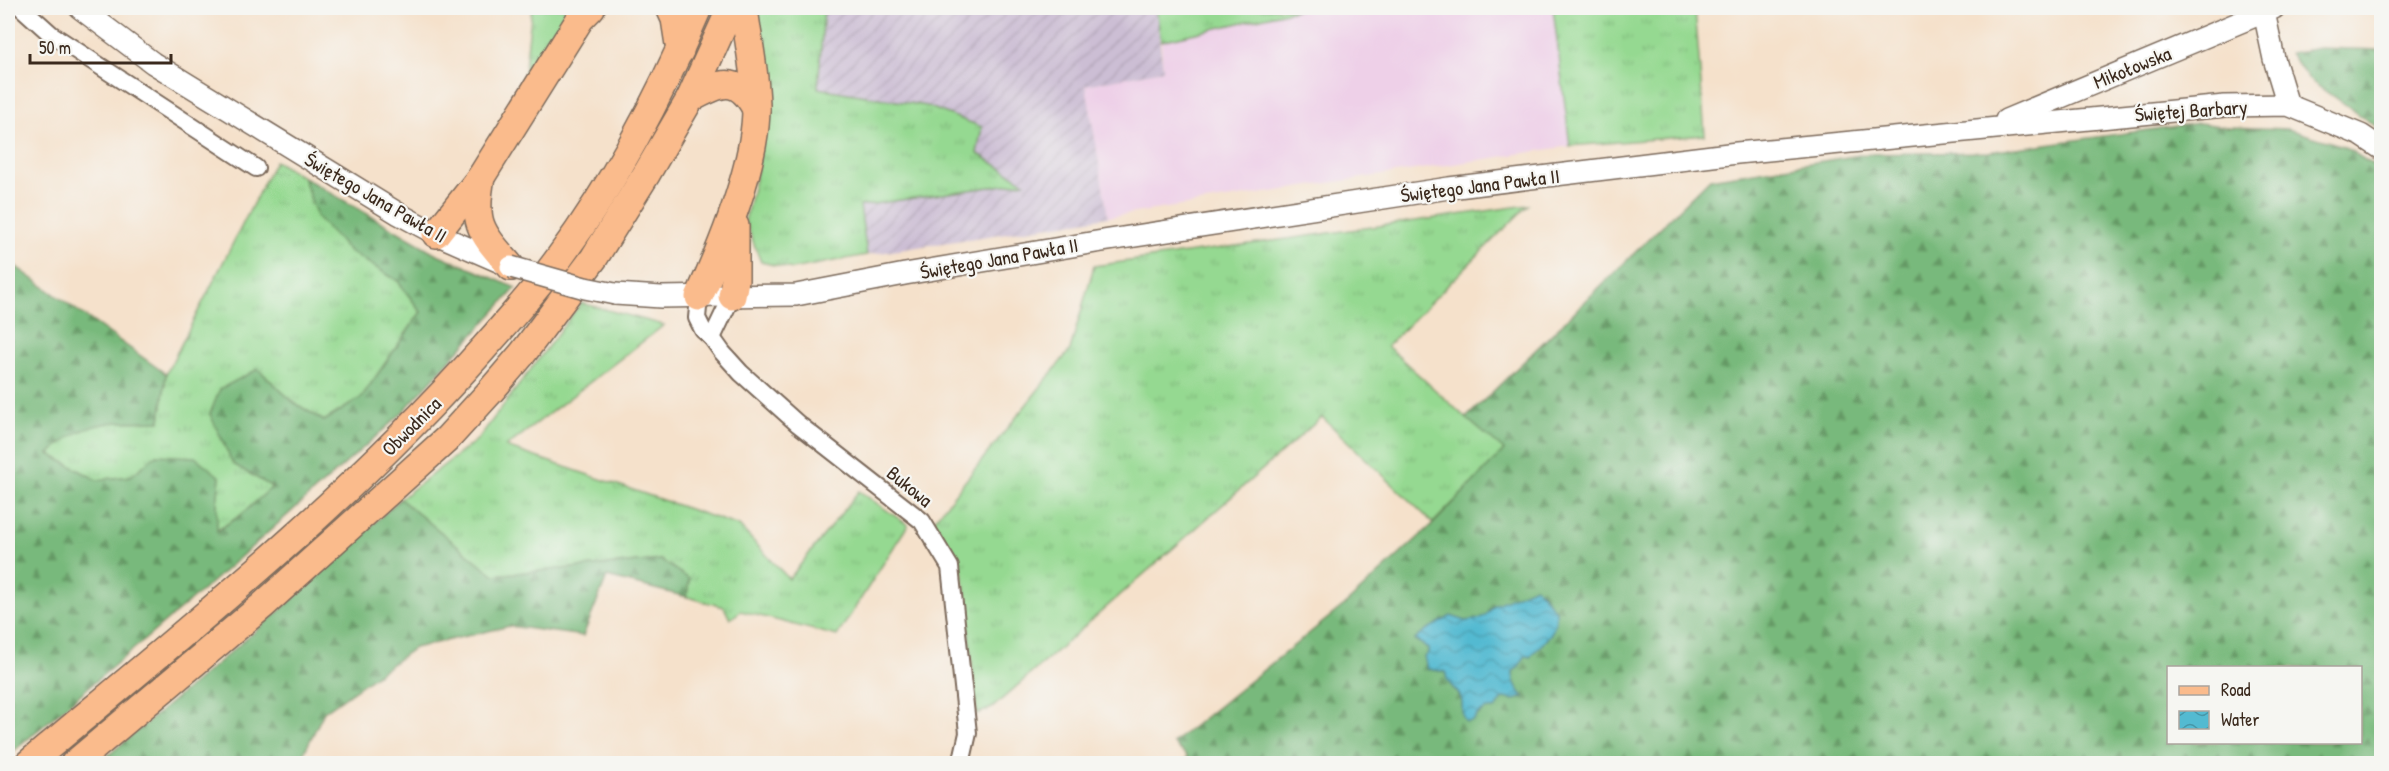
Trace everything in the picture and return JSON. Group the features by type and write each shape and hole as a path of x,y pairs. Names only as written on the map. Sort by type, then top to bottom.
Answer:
{"main road":[{"path":"436,234 481,177 580,19 591,8"},
{"path":"670,8 675,19 680,51"},
{"name":"Obwodnica","path":"28,764 247,580 337,498 434,404 499,331 564,250 630,146 680,51 698,8"},
{"name":"Obwodnica","path":"74,764 262,606 447,439 523,353 594,258 647,173 690,99 731,8"},
{"path":"699,297 717,257 736,204 754,139 756,109 754,67 744,8"},
{"path":"690,99 715,85 730,84 748,93 756,109"},
{"path":"481,177 477,201 479,223 484,236 512,267"},
{"path":"732,296 735,280 736,204"}],"street":[{"path":"22,8 51,34 256,168"},
{"name":"Świętego Jana Pawła II","path":"80,8 153,63 399,214 436,234 512,267 555,281 615,294 661,297 796,295 1096,242 1449,188 1737,153 1934,135 1990,127"},
{"path":"2269,10 2274,59 2288,105"},
{"name":"Mikołowska","path":"1990,127 2052,99 2269,10"},
{"name":"Świętej Barbary","path":"1990,127 2225,106 2288,105 2361,135 2382,149"},
{"path":"712,338 732,296"},
{"name":"Bukowa","path":"699,297 697,318 703,330 741,374 798,424 922,521 950,567 968,733 961,764"}],"shaded area":[{"path":"824,8 1156,8 1163,70 1086,85 1108,217 867,255 860,206 1023,182 977,153 981,127 818,88"},
{"path":"1304,8 1553,8 1570,146 1108,217 1086,85 1163,70 1161,41"}],"green space":[{"path":"532,8 577,8 523,84"},
{"path":"758,8 824,8 818,88 927,106 982,127 977,153 1024,182 860,206 867,255 792,269 761,262 745,221 757,171 770,94"},
{"path":"1156,8 1304,8 1161,41"},
{"path":"1553,8 1695,8 1705,135 1570,146"},
{"path":"2319,48 2381,50 2381,130 2308,79 2290,53"},
{"path":"2199,123 2229,127 2288,129 2343,146 2381,170 2381,763 1182,764 1188,757 1173,743 1348,602 1433,524 1504,450 1466,418 1710,179 1867,154 1988,152"},
{"path":"275,161 303,177 322,222 349,251 398,281 421,312 361,398 324,421 293,402 258,369 273,487 241,515 216,531 220,477 156,455 131,476 97,480 49,454 71,435 104,422 160,421 166,374"},
{"path":"303,177 435,253 516,288 399,416 211,583 8,756 8,261 166,374 160,421 114,423 87,428 75,434 49,454 97,480 131,476 156,455 195,457 220,477 217,531 241,515 272,487 233,464 210,414 220,389 258,369 293,402 324,421 361,398 421,312 398,281 349,251 317,217"},
{"path":"1528,205 1387,346 1505,450 1433,523 1322,417 992,708 977,714 963,573 934,520 1070,350 1094,266"},
{"path":"581,303 664,325 506,447 739,526 789,579 859,491 908,525 837,636 741,611 730,619 724,607 687,597 689,579 661,560 494,575 400,499 478,439"},
{"path":"400,499 494,575 661,560 689,579 687,597 607,577 583,636 510,626 414,648 324,712 299,763 98,764 285,606"}],"water":[{"path":"1535,587 1556,611 1556,618 1553,631 1549,636 1530,657 1526,655 1518,668 1513,671 1514,682 1524,697 1515,700 1504,698 1495,709 1482,711 1473,721 1466,722 1461,698 1447,680 1446,672 1427,669 1424,657 1428,653 1428,648 1415,640 1426,630 1451,616 1466,621 1479,619 1494,605"}]}
